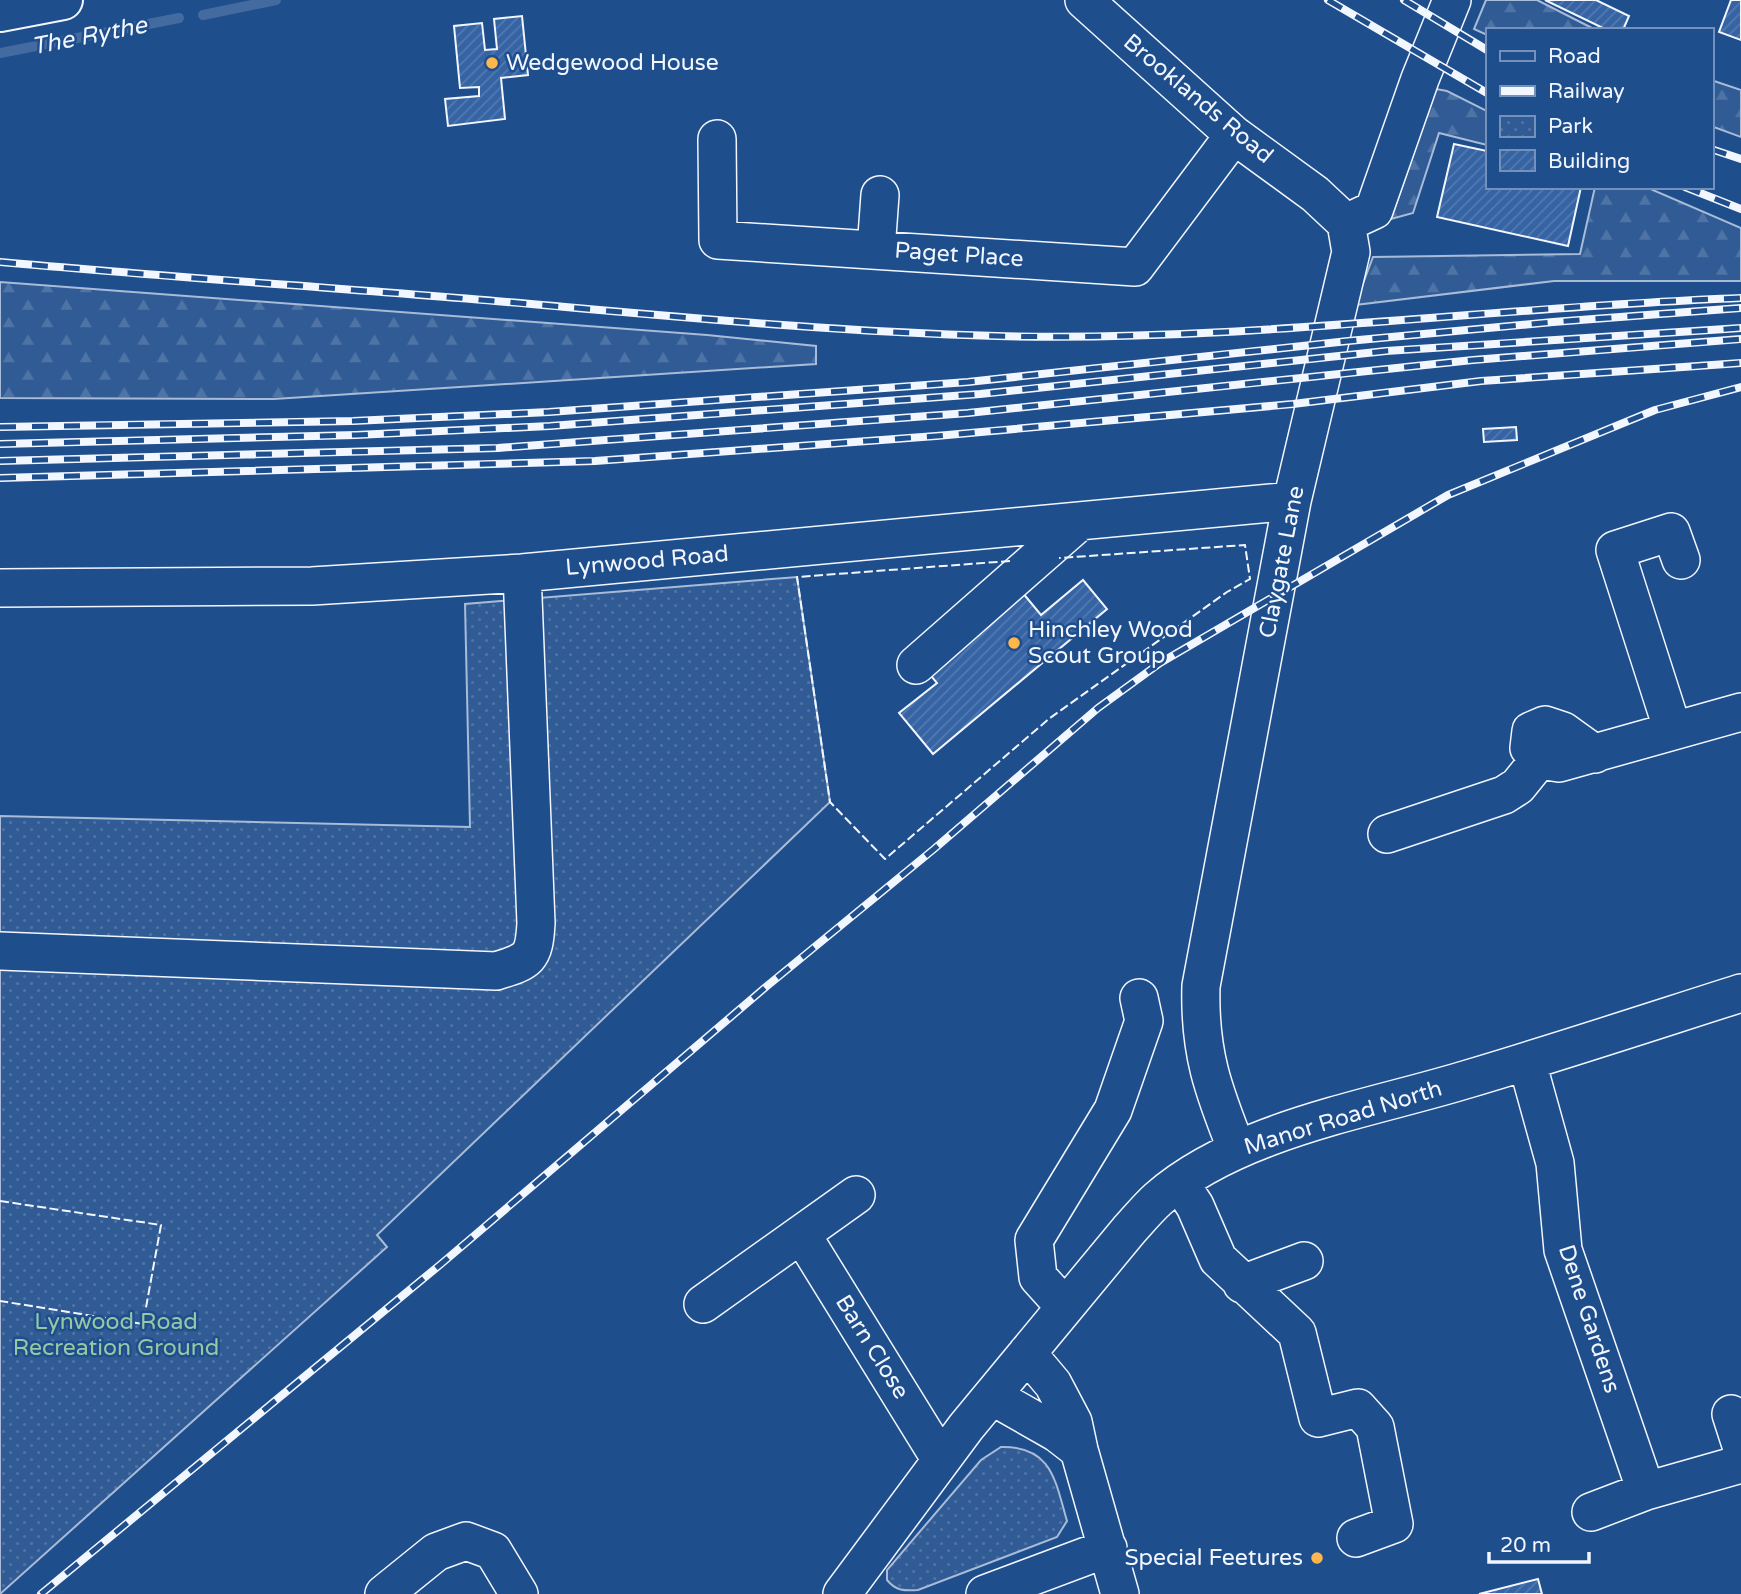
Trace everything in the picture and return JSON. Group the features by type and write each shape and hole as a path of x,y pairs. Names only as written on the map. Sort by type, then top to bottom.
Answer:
{"main road":[{"path":"0,12 63,0"}],"street":[{"name":"Brooklands Road","path":"1084,0 1234,135 1315,194 1346,223"},
{"path":"1346,223 1374,210 1420,79 1452,0"},
{"name":"Paget Place","path":"717,139 718,240 1135,267 1234,135"},
{"path":"876,250 880,195"},
{"name":"Claygate Lane","path":"1237,1150 1206,1067 1200,1020 1201,986 1292,500 1351,252 1346,223"},
{"name":"Lynwood Road","path":"0,588 312,586 522,573 1292,500"},
{"path":"916,665 1080,521"},
{"path":"1673,731 1615,550 1671,532 1681,560"},
{"path":"0,951 496,971 523,963 535,946 536,923 522,573"},
{"path":"1387,834 1504,795 1518,786 1539,760 1529,748 1531,731 1545,725 1563,730 1595,754 1741,712"},
{"name":"Manor Road North","path":"848,1592 942,1460 992,1396 1129,1230 1158,1199 1180,1183 1237,1150 1334,1117 1527,1062 1741,993"},
{"path":"1065,1307 1038,1277 1034,1240 1113,1110 1144,1021 1139,998"},
{"name":"Dene Gardens","path":"1527,1062 1555,1163 1563,1250 1646,1491"},
{"path":"1180,1183 1195,1206 1218,1259 1297,1333 1318,1418 1358,1408 1374,1427 1394,1524 1356,1538"},
{"path":"703,1304 856,1195"},
{"name":"Barn Close","path":"802,1234 942,1460"},
{"path":"1242,1284 1304,1261"},
{"path":"1027,1353 1053,1384 1073,1422 1120,1594"},
{"path":"992,1396 1057,1433 1079,1450"},
{"path":"1591,1513 1646,1491 1741,1464"},
{"path":"384,1594 436,1552 467,1541 493,1551 519,1594"},
{"path":"985,1594 1108,1548"}],"green space":[{"path":"1486,0 1537,0 1592,28 1486,28 1486,35 1474,29"},
{"path":"1713,81 1741,90 1741,137 1713,127"},
{"path":"1436,89 1447,91 1486,110 1486,145 1439,133 1413,213 1391,219"},
{"path":"1595,189 1651,189 1741,228 1741,281 1554,281 1355,305 1373,257 1580,254"},
{"path":"0,282 707,335 816,346 816,364 274,399 0,398"},
{"name":"Lynwood Road Recreation Ground","path":"797,577 830,802 377,1235 387,1247 0,1594 0,816 470,827 465,604"},
{"path":"1001,1447 1031,1452 1049,1468 1067,1521 1057,1537 918,1590 904,1590 894,1586 887,1580 887,1570 981,1460"}],"building":[{"path":"1545,0 1596,0 1629,16 1624,28 1603,28"},
{"path":"1731,0 1741,0 1741,40 1719,32"},
{"name":"Wedgewood House","path":"522,16 528,75 501,78 505,119 448,126 445,99 479,96 479,87 460,88 454,26 482,23 485,50 497,49 494,19"},
{"path":"1454,144 1486,151 1486,189 1581,189 1568,246 1437,217"},
{"path":"1516,427 1517,440 1484,442 1483,429"},
{"name":"Hinchley Wood Scout Group","path":"1083,580 1107,609 933,754 899,713 937,683 927,671 1022,592 1041,615"},
{"path":"1538,1579 1542,1594 1479,1594"}],"waterway":[{"name":"The Rythe","path":"203,15 276,0"},
{"name":"The Rythe","path":"0,53 179,18"}],"railway":[{"path":"1328,0 1486,92"},
{"path":"1404,0 1486,49"},
{"path":"1713,150 1741,159"},
{"path":"1690,189 1741,209"},
{"path":"0,262 752,323 997,336 1183,334 1741,298"},
{"path":"0,427 353,421 549,412 968,382 1348,341 1741,308"},
{"path":"0,444 356,435 550,426 980,394 1386,351 1741,328"},
{"path":"0,461 498,448 968,413 1473,360 1741,339"},
{"path":"0,478 595,461 936,436 1293,404 1481,381 1741,363"},
{"path":"41,1594 441,1264 1098,708 1160,663 1448,495 1655,410 1741,387"}],"fence":[{"path":"1010,561 797,577 830,802 885,859 1050,718 1227,592 1250,579 1245,545 1059,558"},
{"path":"0,1201 161,1225 143,1324 0,1301"}],"place":[{"name":"Wedgewood House","path":"492,63"},
{"name":"Hinchley Wood Scout Group","path":"1014,643"},
{"name":"Special Feetures","path":"1317,1558"}]}
